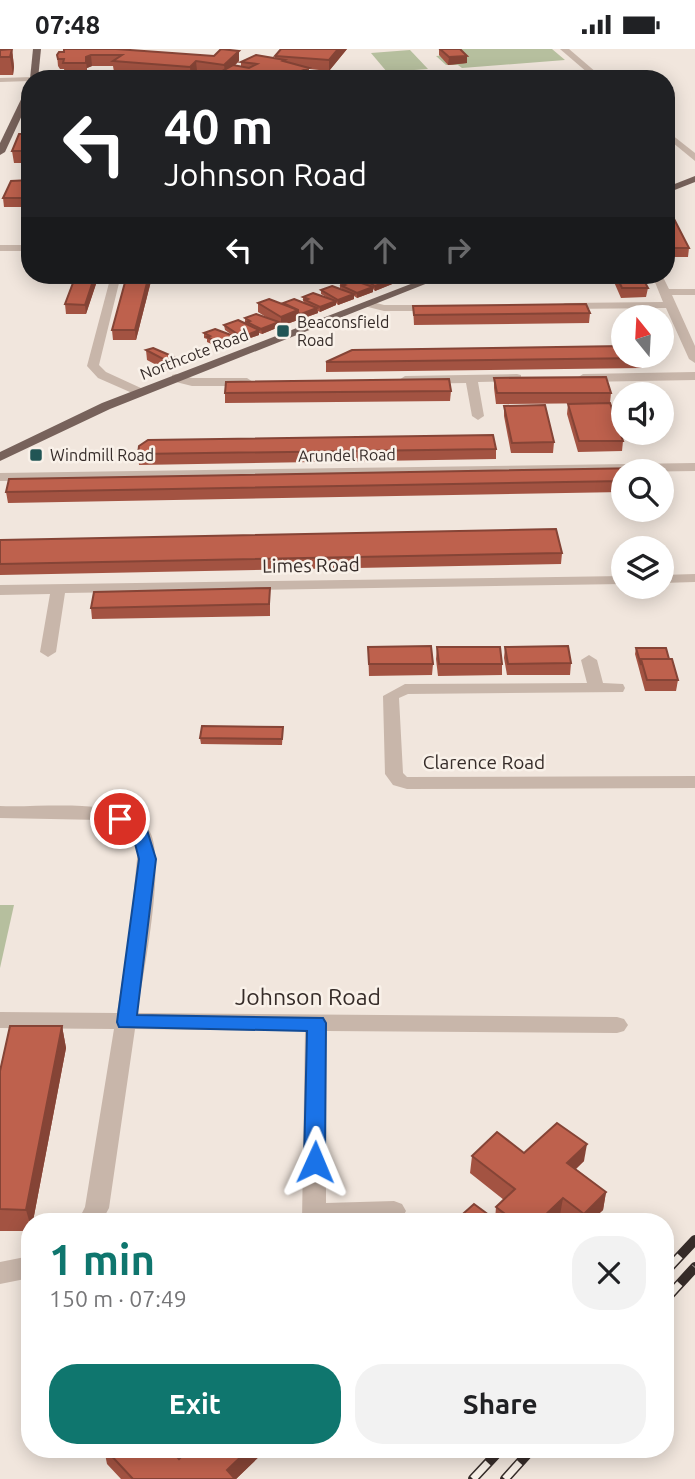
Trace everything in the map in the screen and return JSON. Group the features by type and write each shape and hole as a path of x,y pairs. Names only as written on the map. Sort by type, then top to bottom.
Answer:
{"main road":[{"path":"34,70 37,49"},
{"path":"0,152 21,108"},
{"path":"675,187 694,180"},
{"name":"Northcote Road","path":"0,457 72,421 139,393 419,284"}],"street":[{"path":"564,49 589,70"},
{"path":"0,80 21,79"},
{"path":"675,141 695,158"},
{"path":"0,248 21,248"},
{"path":"114,284 93,366 102,375 139,393"},
{"path":"661,284 670,305"},
{"path":"665,292 695,292"},
{"path":"368,304 390,308 446,308"},
{"path":"558,306 611,306"},
{"path":"674,314 695,359"},
{"path":"563,378 695,376"},
{"path":"176,378 206,383 259,382"},
{"path":"391,380 537,378"},
{"path":"471,379 478,416"},
{"name":"Arundel Road","path":"0,477 695,467"},
{"path":"674,579 695,578"},
{"name":"Limes Road","path":"0,590 611,580"},
{"path":"48,652 58,589"},
{"path":"589,660 596,688"},
{"name":"Clarence Road","path":"617,688 405,689 396,692 391,696 394,775 399,781 407,783 695,782"},
{"path":"0,812 103,814 131,825 141,834 147,849 126,1022 94,1213"},
{"name":"Johnson Road","path":"0,1020 617,1025"},
{"path":"314,1213 316,1023"},
{"path":"371,1213 394,1211"},
{"path":"0,1273 21,1269"}],"green space":[{"path":"456,49 552,49 565,60 462,68 458,65 446,65 436,56 460,54"},
{"path":"410,50 428,69 385,70 371,53"},
{"path":"0,905 14,905 0,968"}],"building":[{"path":"12,49 10,57 0,57 0,50"},
{"path":"64,49 116,49 214,56 221,49 239,51 224,65 196,61 190,67 113,61 122,55 91,55 86,57 86,63 63,63 64,59 58,59 57,55 64,52"},
{"path":"281,49 338,49 329,60 275,56"},
{"path":"440,49 460,49 467,56 449,57"},
{"path":"256,55 309,68 224,70 233,65 249,68 257,64 241,62"},
{"path":"19,134 21,134 21,151 12,151"},
{"path":"21,180 21,198 3,198 11,181"},
{"path":"675,221 689,248 675,248"},
{"path":"73,284 92,284 85,305 65,304"},
{"path":"125,284 147,284 135,330 112,330"},
{"path":"342,284 364,284 373,287 357,293 342,286 345,285"},
{"path":"620,284 646,284 648,288 622,288"},
{"path":"332,286 354,294 338,300 321,290"},
{"path":"313,293 336,301 320,307 303,297"},
{"path":"269,299 298,310 281,317 258,303"},
{"path":"294,299 317,308 301,314 283,303"},
{"path":"586,304 590,313 414,315 413,306"},
{"path":"256,314 279,322 261,329 247,322 250,321 245,318"},
{"path":"238,320 259,330 242,337 224,325"},
{"path":"215,329 239,338 221,344 204,333"},
{"path":"611,346 611,358 326,362 352,350"},
{"path":"153,348 174,357 165,360 146,350"},
{"path":"606,377 611,393 497,393 494,378"},
{"path":"449,379 451,391 225,393 226,382"},
{"path":"610,403 611,441 579,441 568,404"},
{"path":"545,405 554,442 512,443 504,406"},
{"path":"493,435 496,449 138,454 139,446 148,440"},
{"path":"611,469 611,481 6,492 9,479"},
{"path":"556,529 562,553 0,564 0,540"},
{"path":"270,588 269,604 91,608 94,592"},
{"path":"431,646 433,664 369,664 368,647"},
{"path":"568,646 571,663 508,664 505,647"},
{"path":"437,647 500,647 502,664 439,664"},
{"path":"636,648 666,648 669,659 641,659 641,665"},
{"path":"641,659 672,659 678,680 647,680"},
{"path":"202,726 283,727 282,739 200,738"},
{"path":"10,1026 62,1026 26,1210 0,1209 0,1071"},
{"path":"557,1123 587,1144 567,1163 606,1192 585,1213 563,1198 547,1213 504,1213 496,1207 515,1189 472,1156 497,1132 524,1153"},
{"path":"474,1204 486,1213 464,1213"},
{"path":"113,1458 240,1458 227,1470 235,1479 133,1479"}],"railway":[{"path":"674,1262 695,1240"},
{"path":"674,1290 695,1267"},
{"path":"473,1479 493,1458"},
{"path":"505,1479 524,1458"}],"place":[{"name":"Beaconsfield Road","path":"283,331"},
{"name":"Windmill Road","path":"36,455"}],"route":[{"path":"120,819 141,834 145,840 148,859 126,1022 316,1023 315,1162"}]}
